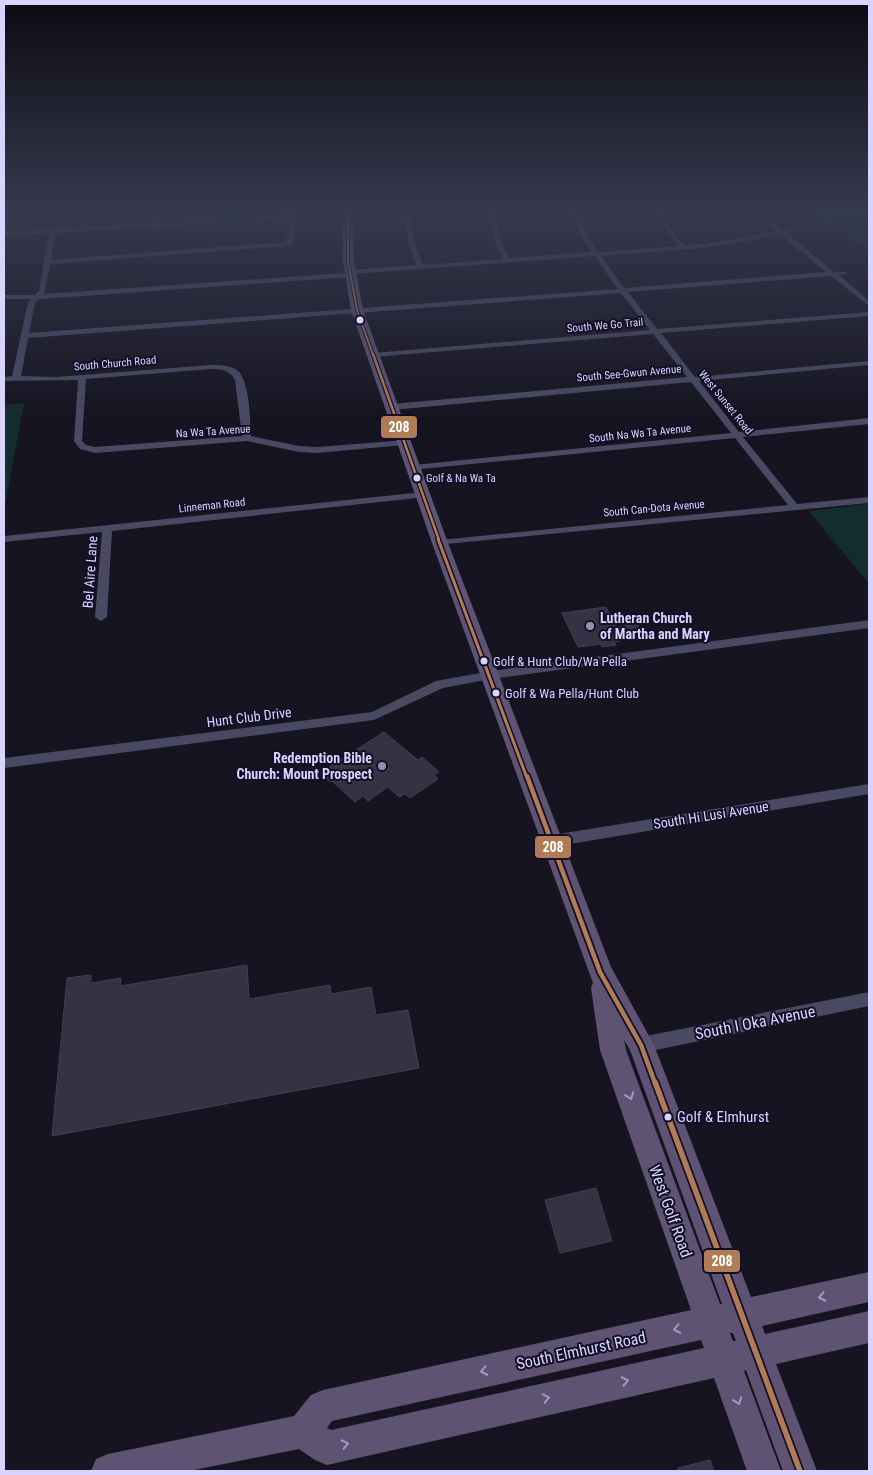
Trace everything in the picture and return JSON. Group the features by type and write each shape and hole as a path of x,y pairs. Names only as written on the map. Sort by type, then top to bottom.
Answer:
{"main road":[{"name":"West Golf Road","path":"351,280 357,310 440,543 602,975 641,1044 800,1471"},
{"name":"West Golf Road","path":"602,975 613,1050 764,1471"},
{"name":"South Elmhurst Road","path":"302,1431 323,1407 869,1287"},
{"path":"108,1471 302,1431 327,1448 869,1327"}],"street":[{"path":"16,378 32,302 42,292 44,280"},
{"path":"4,297 37,297 261,280"},
{"name":"West Sunset Road","path":"615,280 795,508"},
{"path":"25,336 761,280"},
{"path":"840,280 869,304"},
{"path":"852,280 856,283"},
{"name":"South We Go Trail","path":"374,356 869,314"},
{"name":"South See-Gwun Avenue","path":"392,406 869,363"},
{"name":"South Church Road","path":"4,379 82,377 211,367 227,368 236,374 240,382 247,438"},
{"name":"Na Wa Ta Avenue","path":"82,377 78,441 83,447 95,450 247,438 308,450 404,442"},
{"name":"South Na Wa Ta Avenue","path":"414,468 869,422"},
{"name":"Linneman Road","path":"4,539 423,494"},
{"name":"South Can-Dota Avenue","path":"440,543 869,500"},
{"name":"Bel Aire Lane","path":"101,617 107,529"},
{"name":"Hunt Club Drive","path":"4,763 374,716 440,684 491,675 869,624"},
{"name":"South Hi Lusi Avenue","path":"552,842 869,788"},
{"name":"South I Oka Avenue","path":"641,1044 869,998"}],"green space":[{"path":"24,403 6,500 4,500 4,405"},
{"path":"869,504 869,584 809,511"}],"building":[{"name":"Lutheran Church of Martha and Mary","path":"606,607 616,627 637,624 644,637 614,642 616,645 602,647 601,644 578,647 562,613"},
{"name":"Redemption Bible Church: Mount Prospect","path":"384,732 418,760 422,757 439,772 434,775 438,779 410,798 405,794 399,797 388,787 368,801 363,796 355,802 320,773"},
{"path":"247,965 249,999 330,985 331,994 371,987 376,1015 408,1010 419,1068 52,1136 67,978 91,975 91,983 121,978 120,986"},
{"path":"596,1188 612,1241 560,1253 545,1200"},
{"path":"710,1460 714,1471 678,1471 678,1468"}],"transit line":[{"name":"208","path":"351,280 357,310 440,543 600,972 641,1045 800,1471"}],"place":[{"name":"Golf & Na Wa Ta","path":"417,478"},
{"name":"Lutheran Church of Martha and Mary","path":"590,626"},
{"name":"Golf & Hunt Club/Wa Pella","path":"484,661"},
{"name":"Golf & Wa Pella/Hunt Club","path":"496,693"},
{"name":"Redemption Bible Church: Mount Prospect","path":"382,766"},
{"name":"Golf & Elmhurst","path":"668,1117"}]}
